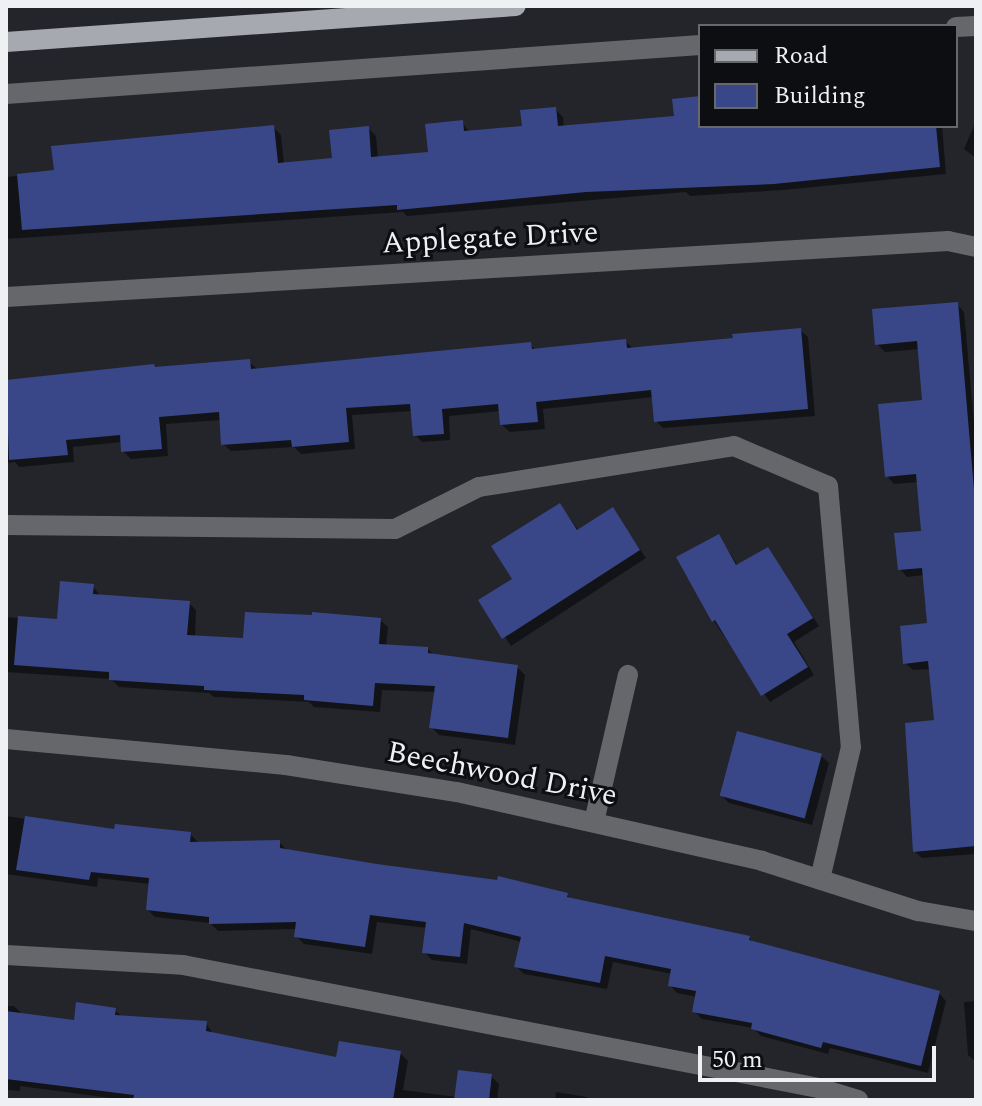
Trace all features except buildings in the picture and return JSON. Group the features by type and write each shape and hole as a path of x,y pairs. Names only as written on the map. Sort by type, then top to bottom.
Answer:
{"main road":[{"path":"6,42 516,6"}],"street":[{"path":"6,94 698,45"},
{"name":"Applegate Drive","path":"6,297 932,242 976,247"},
{"path":"6,525 395,529 479,487 734,446 828,486 851,747 820,879"},
{"path":"594,822 628,675"},
{"name":"Beechwood Drive","path":"6,739 286,765 457,792 762,861 918,911 976,921"},
{"path":"6,955 183,965 819,1088 858,1100"}]}
